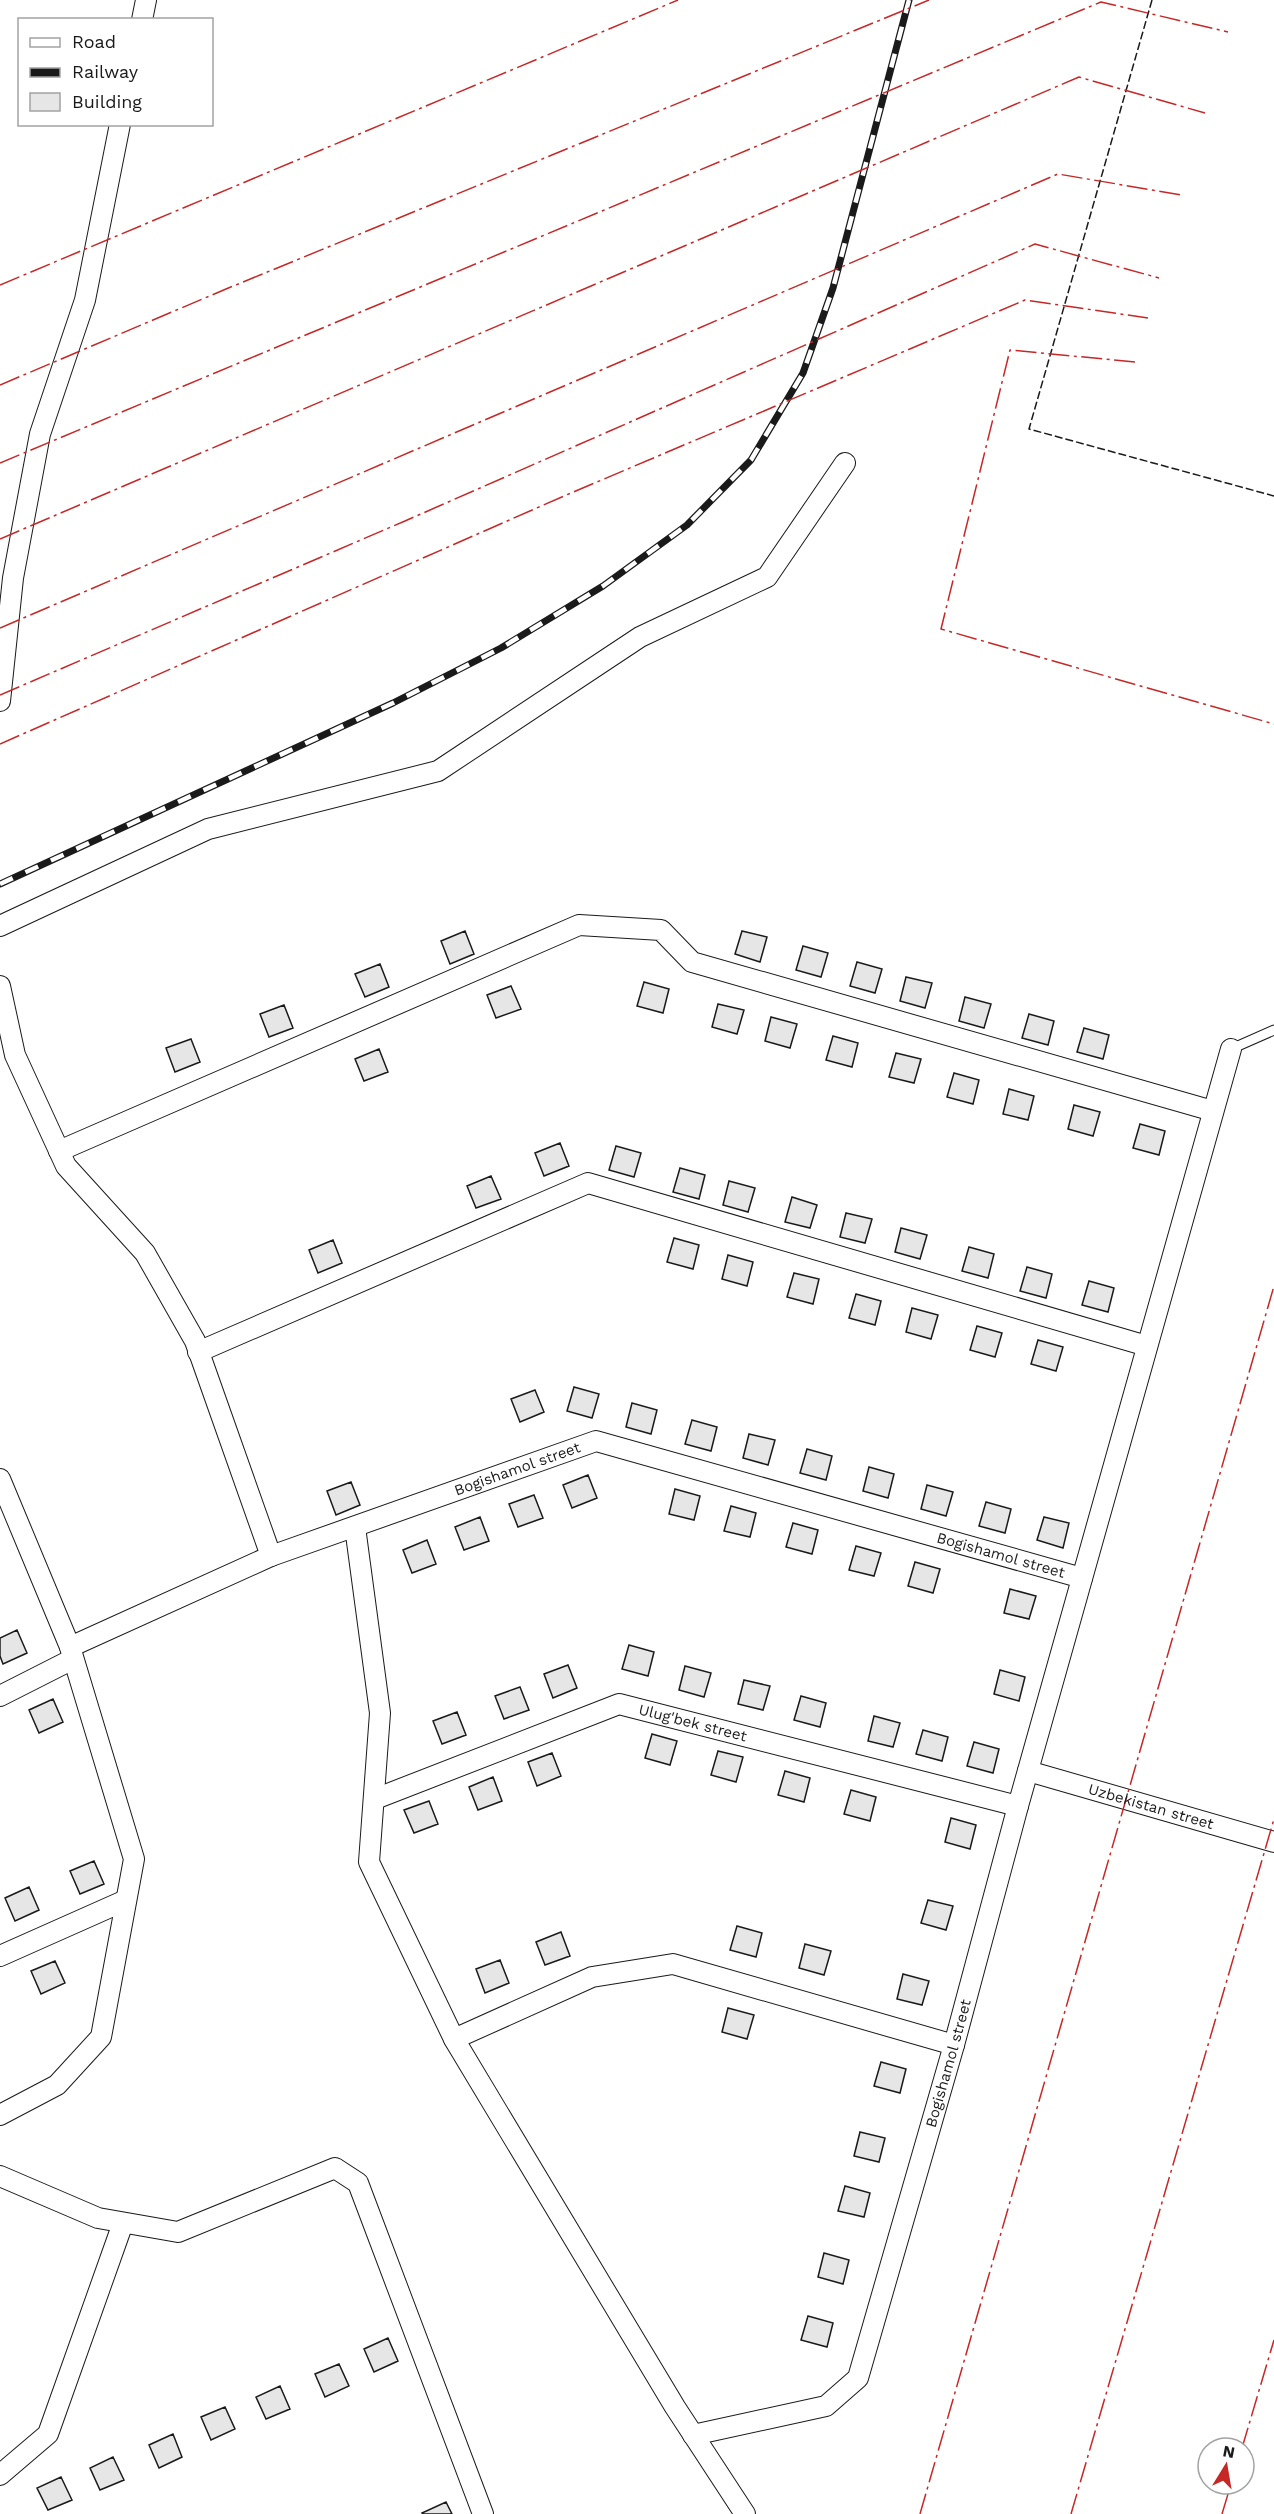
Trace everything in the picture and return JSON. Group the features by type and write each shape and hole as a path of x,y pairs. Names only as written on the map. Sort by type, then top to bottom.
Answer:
{"street":[{"path":"142,18 146,0"},
{"path":"0,701 12,578 40,434 85,300 120,126"},
{"path":"0,926 208,830 438,771 640,637 767,577 845,463"},
{"path":"59,1151 579,925 661,930 692,962 1213,1111"},
{"path":"0,986 15,1055 66,1166 145,1253 195,1341 272,1556"},
{"name":"Bogishamol street","path":"693,2435 826,2406 858,2378 954,2046 1018,1806 1231,1049"},
{"path":"198,1352 588,1183 1147,1346"},
{"name":"Bogishamol street","path":"0,1696 71,1653 272,1556 596,1441 1082,1578"},
{"path":"0,1479 71,1653 134,1859 101,2037 57,2085 0,2115"},
{"path":"355,1527 380,1713 369,1862 454,2039 693,2435 745,2514"},
{"name":"Ulug'bek street","path":"375,1799 619,1704 1018,1806"},
{"name":"Uzbekistan street","path":"1028,1771 1274,1842"},
{"path":"0,1956 126,1900"},
{"path":"454,2039 592,1977 673,1964 954,2046"},
{"path":"0,2176 98,2218 178,2232 335,2168 358,2183 483,2514"},
{"path":"0,2475 48,2434 123,2223"}],"lane":[{"path":"1231,1049 1274,1030"}],"building":[{"path":"465,931 474,954 450,964 441,941"},
{"path":"742,931 767,937 760,962 735,954"},
{"path":"803,946 828,953 821,977 796,970"},
{"path":"857,962 882,969 875,993 850,986"},
{"path":"380,964 389,987 365,997 355,974"},
{"path":"906,977 932,983 925,1008 900,1001"},
{"path":"644,982 669,989 663,1013 637,1006"},
{"path":"511,986 521,1009 496,1018 487,995"},
{"path":"965,997 991,1004 984,1028 959,1021"},
{"path":"718,1004 744,1010 737,1034 712,1027"},
{"path":"284,1005 293,1028 269,1037 260,1014"},
{"path":"1029,1014 1054,1021 1048,1045 1022,1038"},
{"path":"771,1017 797,1024 790,1048 765,1041"},
{"path":"1084,1028 1109,1035 1103,1059 1077,1052"},
{"path":"833,1036 858,1043 852,1067 826,1060"},
{"path":"191,1039 200,1062 175,1072 166,1048"},
{"path":"379,1049 388,1072 364,1081 355,1059"},
{"path":"896,1053 921,1059 914,1083 889,1077"},
{"path":"954,1073 979,1080 973,1104 947,1097"},
{"path":"1009,1089 1034,1096 1028,1120 1003,1114"},
{"path":"1074,1105 1100,1112 1093,1136 1068,1129"},
{"path":"1140,1124 1165,1131 1159,1155 1133,1148"},
{"path":"560,1143 569,1166 544,1176 535,1153"},
{"path":"616,1146 641,1153 634,1177 609,1170"},
{"path":"680,1168 705,1175 699,1199 673,1192"},
{"path":"491,1176 501,1199 476,1208 467,1186"},
{"path":"729,1181 755,1188 748,1212 723,1205"},
{"path":"792,1197 817,1205 810,1228 785,1222"},
{"path":"846,1213 872,1219 865,1243 840,1237"},
{"path":"901,1228 927,1235 920,1259 895,1252"},
{"path":"674,1238 699,1245 693,1269 667,1262"},
{"path":"333,1240 342,1263 318,1273 309,1250"},
{"path":"969,1247 994,1254 988,1278 962,1271"},
{"path":"728,1255 753,1262 747,1286 722,1279"},
{"path":"1027,1267 1052,1274 1046,1298 1020,1291"},
{"path":"794,1273 819,1279 813,1304 787,1297"},
{"path":"1089,1281 1114,1288 1108,1312 1082,1305"},
{"path":"856,1294 881,1301 875,1325 849,1318"},
{"path":"912,1308 938,1315 931,1339 906,1332"},
{"path":"977,1326 1002,1333 995,1357 970,1350"},
{"path":"1038,1340 1063,1347 1056,1371 1031,1364"},
{"path":"574,1387 599,1394 592,1418 567,1411"},
{"path":"535,1390 544,1412 520,1422 511,1399"},
{"path":"632,1403 657,1410 651,1434 626,1427"},
{"path":"692,1420 717,1427 711,1451 685,1444"},
{"path":"749,1434 775,1440 768,1465 743,1458"},
{"path":"807,1449 832,1456 826,1480 800,1473"},
{"path":"869,1467 894,1474 888,1498 863,1491"},
{"path":"588,1475 597,1498 572,1508 563,1485"},
{"path":"351,1482 360,1505 336,1515 327,1491"},
{"path":"927,1485 953,1492 946,1516 921,1509"},
{"path":"675,1489 700,1496 694,1520 669,1514"},
{"path":"534,1495 543,1518 518,1527 509,1504"},
{"path":"986,1502 1011,1509 1005,1533 979,1526"},
{"path":"731,1506 756,1513 750,1537 724,1531"},
{"path":"480,1517 489,1541 464,1550 455,1527"},
{"path":"1044,1517 1069,1523 1063,1548 1037,1540"},
{"path":"793,1523 818,1530 812,1554 786,1547"},
{"path":"427,1540 436,1564 412,1573 403,1550"},
{"path":"856,1546 881,1553 874,1576 849,1570"},
{"path":"915,1562 940,1569 933,1593 908,1586"},
{"path":"1010,1589 1036,1596 1029,1619 1004,1613"},
{"path":"17,1630 27,1653 3,1664 0,1656 0,1638"},
{"path":"629,1645 654,1652 648,1676 622,1669"},
{"path":"568,1665 577,1688 553,1698 544,1674"},
{"path":"685,1666 711,1673 704,1697 679,1690"},
{"path":"1000,1670 1025,1677 1019,1701 994,1694"},
{"path":"744,1680 770,1686 763,1710 738,1704"},
{"path":"520,1687 529,1710 504,1719 495,1696"},
{"path":"801,1696 826,1703 820,1727 794,1720"},
{"path":"53,1699 63,1722 39,1733 29,1710"},
{"path":"457,1712 466,1735 442,1744 433,1721"},
{"path":"874,1716 900,1723 893,1747 868,1741"},
{"path":"923,1730 948,1737 942,1761 916,1754"},
{"path":"652,1734 677,1741 670,1765 645,1758"},
{"path":"974,1742 999,1749 993,1773 967,1766"},
{"path":"718,1751 743,1757 736,1782 711,1775"},
{"path":"552,1753 561,1776 537,1786 528,1762"},
{"path":"785,1771 810,1778 804,1802 778,1795"},
{"path":"493,1777 502,1801 478,1810 469,1787"},
{"path":"851,1790 876,1797 870,1821 844,1814"},
{"path":"429,1801 438,1824 414,1833 404,1810"},
{"path":"951,1818 976,1825 970,1849 945,1842"},
{"path":"94,1861 104,1884 80,1894 70,1871"},
{"path":"29,1887 39,1910 15,1921 5,1898"},
{"path":"928,1900 953,1906 946,1930 921,1923"},
{"path":"737,1926 762,1933 756,1957 730,1950"},
{"path":"561,1932 570,1956 545,1965 536,1942"},
{"path":"805,1944 831,1951 824,1975 799,1968"},
{"path":"500,1960 509,1983 485,1993 476,1969"},
{"path":"55,1961 65,1983 41,1994 31,1971"},
{"path":"903,1974 929,1981 922,2005 897,1999"},
{"path":"728,2008 754,2015 747,2039 722,2032"},
{"path":"881,2062 906,2069 900,2093 874,2086"},
{"path":"860,2132 885,2138 879,2162 854,2156"},
{"path":"845,2186 870,2193 864,2217 838,2211"},
{"path":"824,2253 849,2260 843,2284 818,2277"},
{"path":"808,2316 833,2323 827,2347 801,2340"},
{"path":"388,2338 398,2361 374,2372 364,2349"},
{"path":"339,2364 349,2386 325,2397 315,2374"},
{"path":"280,2386 290,2409 266,2419 256,2397"},
{"path":"225,2407 235,2429 211,2440 201,2417"},
{"path":"173,2434 182,2457 159,2468 149,2445"},
{"path":"113,2457 124,2480 100,2490 90,2468"},
{"path":"61,2477 72,2500 48,2510 37,2488"},
{"path":"446,2502 452,2514 422,2513"}],"railway":[{"path":"0,884 393,703 501,648 603,586 687,525 751,460 803,373 833,288 909,0"}],"fence":[{"path":"1152,0 1029,429 1274,496"}],"power":[{"path":"0,285 678,0"},
{"path":"0,385 226,289 929,0"},
{"path":"0,463 1101,2 1228,32"},
{"path":"0,539 1079,77 1205,113"},
{"path":"0,628 1058,174 1182,195"},
{"path":"0,695 405,521 1035,244 1159,278"},
{"path":"0,744 564,496 1025,300 1148,318"},
{"path":"1135,362 1010,350 941,629 1274,724"},
{"path":"920,2514 1274,1286"},
{"path":"1071,2514 1274,1819"},
{"path":"1246,2436 1274,2340"},
{"path":"1222,2514 1227,2496"}]}
